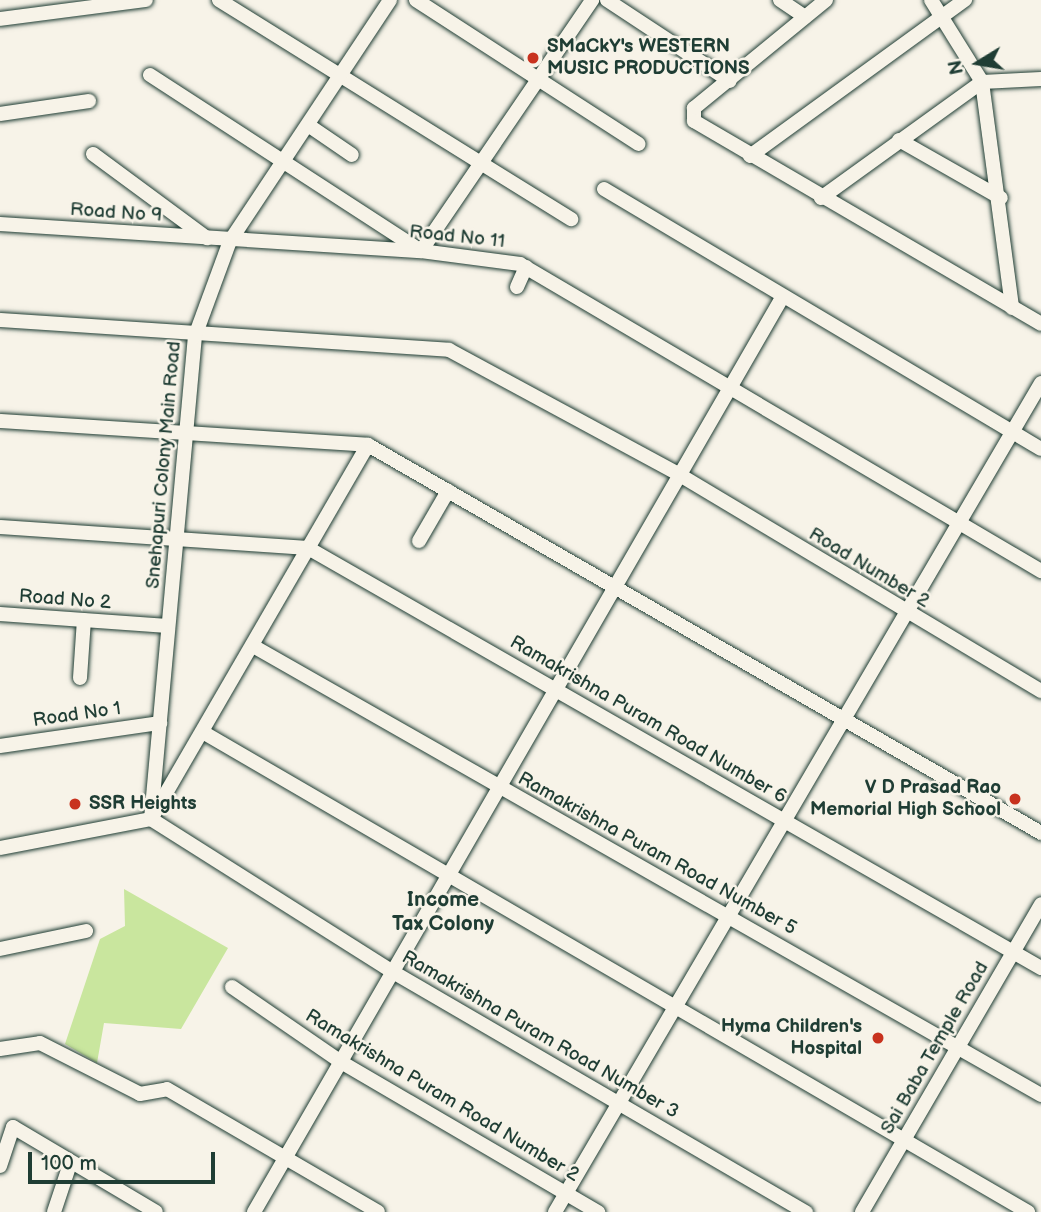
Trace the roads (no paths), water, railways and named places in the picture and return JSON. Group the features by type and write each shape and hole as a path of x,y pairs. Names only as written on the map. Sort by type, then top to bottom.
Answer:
{"street":[{"path":"0,19 146,0"},
{"path":"219,0 571,219"},
{"name":"Snehapuri Colony Main Road","path":"151,819 195,336 230,241 288,159 339,73 390,0"},
{"path":"416,0 540,83 639,144"},
{"path":"150,75 288,159 421,251 540,83 592,0"},
{"path":"607,0 730,81"},
{"path":"780,0 805,17"},
{"path":"826,0 694,108 693,117 750,156 1041,324"},
{"path":"931,0 982,82 1001,198 1012,308"},
{"path":"750,156 965,0"},
{"path":"821,198 982,82 1041,79"},
{"path":"0,114 89,101"},
{"path":"308,125 352,155"},
{"path":"899,140 1001,198"},
{"path":"93,154 208,239"},
{"path":"604,189 782,298 1041,449"},
{"name":"Road No 9","path":"0,224 230,241"},
{"name":"Road No 11","path":"230,241 421,251 526,267 1041,571"},
{"path":"517,287 526,267"},
{"path":"254,1212 556,689 619,588 680,475 782,298"},
{"name":"Road Number 2","path":"0,320 195,336 449,350 680,475 905,613 1041,691"},
{"path":"555,1212 732,918 905,613 1041,383"},
{"path":"0,421 187,436 368,445 1041,833"},
{"path":"0,848 151,819 206,734 368,445"},
{"path":"419,541 448,491"},
{"path":"0,527 177,534 308,548"},
{"name":"Ramakrishna Puram Road Number 6","path":"308,548 1041,968"},
{"name":"Road No 2","path":"0,618 169,626"},
{"path":"80,678 84,620"},
{"name":"Ramakrishna Puram Road Number 5","path":"253,646 499,788 959,1045 1041,1095"},
{"name":"Road No 1","path":"0,746 160,723"},
{"path":"206,734 447,877 1028,1212"},
{"name":"Ramakrishna Puram Road Number 3","path":"151,819 393,972 806,1212"},
{"name":"Sai Baba Temple Road","path":"862,1212 1041,904"},
{"path":"0,949 86,931"},
{"name":"Ramakrishna Puram Road Number 2","path":"232,987 341,1062 598,1212"},
{"path":"0,1049 40,1043 140,1094 167,1089 378,1212"},
{"path":"0,1166 13,1128 70,1164 156,1212"},
{"path":"54,1212 70,1164"}],"place":[{"name":"SMaCkY's WESTERN MUSIC PRODUCTIONS","path":"533,58"},
{"name":"V D Prasad Rao Memorial High School","path":"1015,799"},
{"name":"SSR Heights","path":"75,804"},
{"name":"Hyma Children's Hospital","path":"878,1038"}],"district":[{"name":"Income Tax Colony","path":"443,912"}]}
